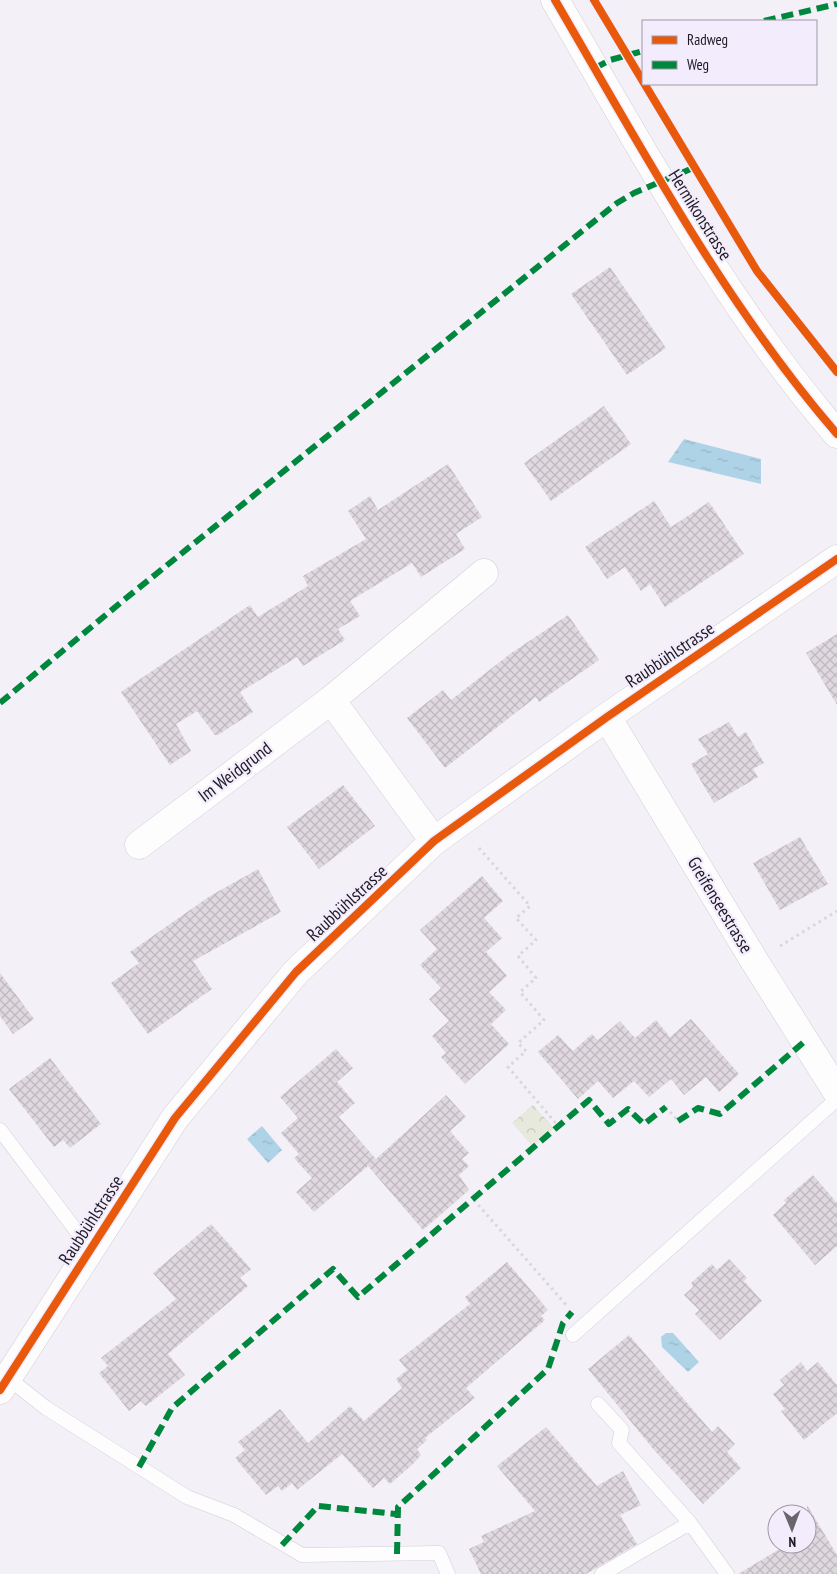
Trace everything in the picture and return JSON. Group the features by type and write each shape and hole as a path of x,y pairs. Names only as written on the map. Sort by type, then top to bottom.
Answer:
{"street":[{"name":"Hermikonstrasse","path":"555,0 662,182 735,301 785,370 837,434"},
{"name":"Raubbühlstrasse","path":"4,1384 175,1118 296,972 434,841 607,716 837,559"},
{"name":"Im Weidgrund","path":"139,845 331,700 484,573"},
{"path":"331,700 434,841"},
{"name":"Greifenseestrasse","path":"607,716 770,986 837,1092"}],"lane":[{"path":"573,1335 837,1099"},
{"path":"0,1130 90,1249"},
{"path":"4,1384 46,1408 187,1497 234,1515 302,1555 439,1553 448,1574"},
{"path":"598,1404 622,1430 619,1443 690,1523 727,1574"},
{"path":"602,1574 690,1523"}],"path":[{"path":"474,842 530,906 516,918 536,940 518,956 536,978 520,992 544,1020 518,1043 526,1051 508,1067 559,1127"},
{"path":"778,947 837,911"},
{"path":"666,1106 678,1121"},
{"path":"474,1200 572,1312"}],"green space":[{"path":"533,1105 554,1128 533,1147 512,1123"}],"water":[{"path":"684,439 761,459 761,484 668,462"},
{"path":"262,1126 282,1150 268,1163 247,1139"},
{"path":"666,1333 673,1333 699,1362 688,1372 662,1347 661,1337"}],"building":[{"path":"610,267 666,348 627,375 571,294"},
{"path":"604,406 631,444 551,501 524,463"},
{"path":"448,464 482,517 456,534 465,549 421,577 412,563 350,601 360,616 338,629 345,640 303,666 297,657 240,692 253,712 218,735 215,735 197,711 176,724 191,751 170,765 121,692 250,605 258,617 308,586 303,576 366,539 348,511 370,496 378,510"},
{"path":"654,501 671,527 709,502 744,554 665,607 650,584 641,591 625,567 607,579 585,547"},
{"path":"568,615 599,660 539,702 536,697 445,768 407,718 443,690 451,700 510,654"},
{"path":"837,634 837,705 806,653"},
{"path":"729,722 738,737 746,732 764,763 753,769 758,777 714,803 691,764 708,754 698,739"},
{"path":"343,785 375,826 319,869 287,827"},
{"path":"800,837 828,884 780,910 753,863"},
{"path":"258,869 281,912 193,961 212,989 148,1034 111,983 139,963 130,952 210,896"},
{"path":"482,876 503,901 484,918 502,938 486,952 507,976 489,992 506,1010 491,1024 509,1044 465,1084 441,1057 446,1053 432,1036 449,1021 429,999 441,988 420,965 437,949 420,930"},
{"path":"0,973 34,1019 13,1034 0,1016"},
{"path":"691,1019 739,1074 719,1092 706,1077 684,1095 671,1079 649,1097 634,1081 613,1098 598,1081 578,1099 538,1052 558,1035 573,1051 592,1034 598,1040 620,1021 635,1038 656,1020 670,1037"},
{"path":"336,1049 353,1068 337,1082 355,1103 339,1117 376,1159 446,1095 466,1117 450,1131 469,1153 462,1159 469,1166 459,1175 469,1190 423,1230 368,1166 314,1212 296,1192 312,1178 294,1158 299,1154 281,1133 298,1118 280,1097"},
{"path":"50,1058 101,1124 70,1148 63,1140 54,1147 9,1089"},
{"path":"813,1175 837,1203 837,1246 815,1265 773,1215 786,1203 784,1200"},
{"path":"211,1224 251,1269 240,1278 248,1286 168,1354 185,1375 146,1406 141,1401 129,1411 99,1373 108,1366 101,1358 176,1299 153,1273"},
{"path":"729,1259 747,1278 744,1281 762,1301 720,1340 695,1314 699,1310 684,1295 693,1287 691,1283 712,1264 717,1270"},
{"path":"507,1262 548,1310 541,1316 545,1320 466,1388 475,1398 425,1438 427,1440 417,1449 421,1455 390,1484 384,1478 373,1488 342,1454 297,1490 292,1483 282,1491 278,1486 266,1495 235,1458 245,1450 238,1442 280,1409 308,1443 350,1406 364,1421 402,1388 396,1379 407,1370 399,1360 470,1304 465,1297"},
{"path":"629,1335 712,1432 718,1426 735,1444 727,1452 741,1468 703,1504 654,1450 588,1369"},
{"path":"801,1362 807,1371 818,1362 837,1385 837,1413 804,1440 781,1411 785,1409 773,1394 784,1385 780,1380"},
{"path":"546,1427 597,1486 623,1471 641,1505 620,1515 637,1544 586,1574 481,1574 469,1549 484,1542 481,1536 535,1511 497,1466"},
{"path":"817,1522 837,1555 837,1574 738,1574 771,1554 817,1554"}],"marked path":[{"path":"768,20 837,4"},
{"path":"595,68 610,60 642,51"},
{"path":"0,703 125,599 617,203 634,193 693,168"},
{"path":"678,1121 698,1108 720,1114 804,1042"},
{"path":"139,1467 172,1408 333,1269 358,1297 589,1100 609,1124 628,1109 644,1124 666,1107"},
{"path":"397,1554 398,1507 548,1369 563,1323 572,1312"},
{"path":"282,1545 318,1506 396,1514"}],"cycle path":[{"path":"555,0 686,224 721,278 796,384 837,434"},
{"path":"594,0 642,80"},
{"path":"645,85 757,271 837,372"},
{"path":"0,1390 175,1118 296,972 434,841 607,717 837,559"}]}
